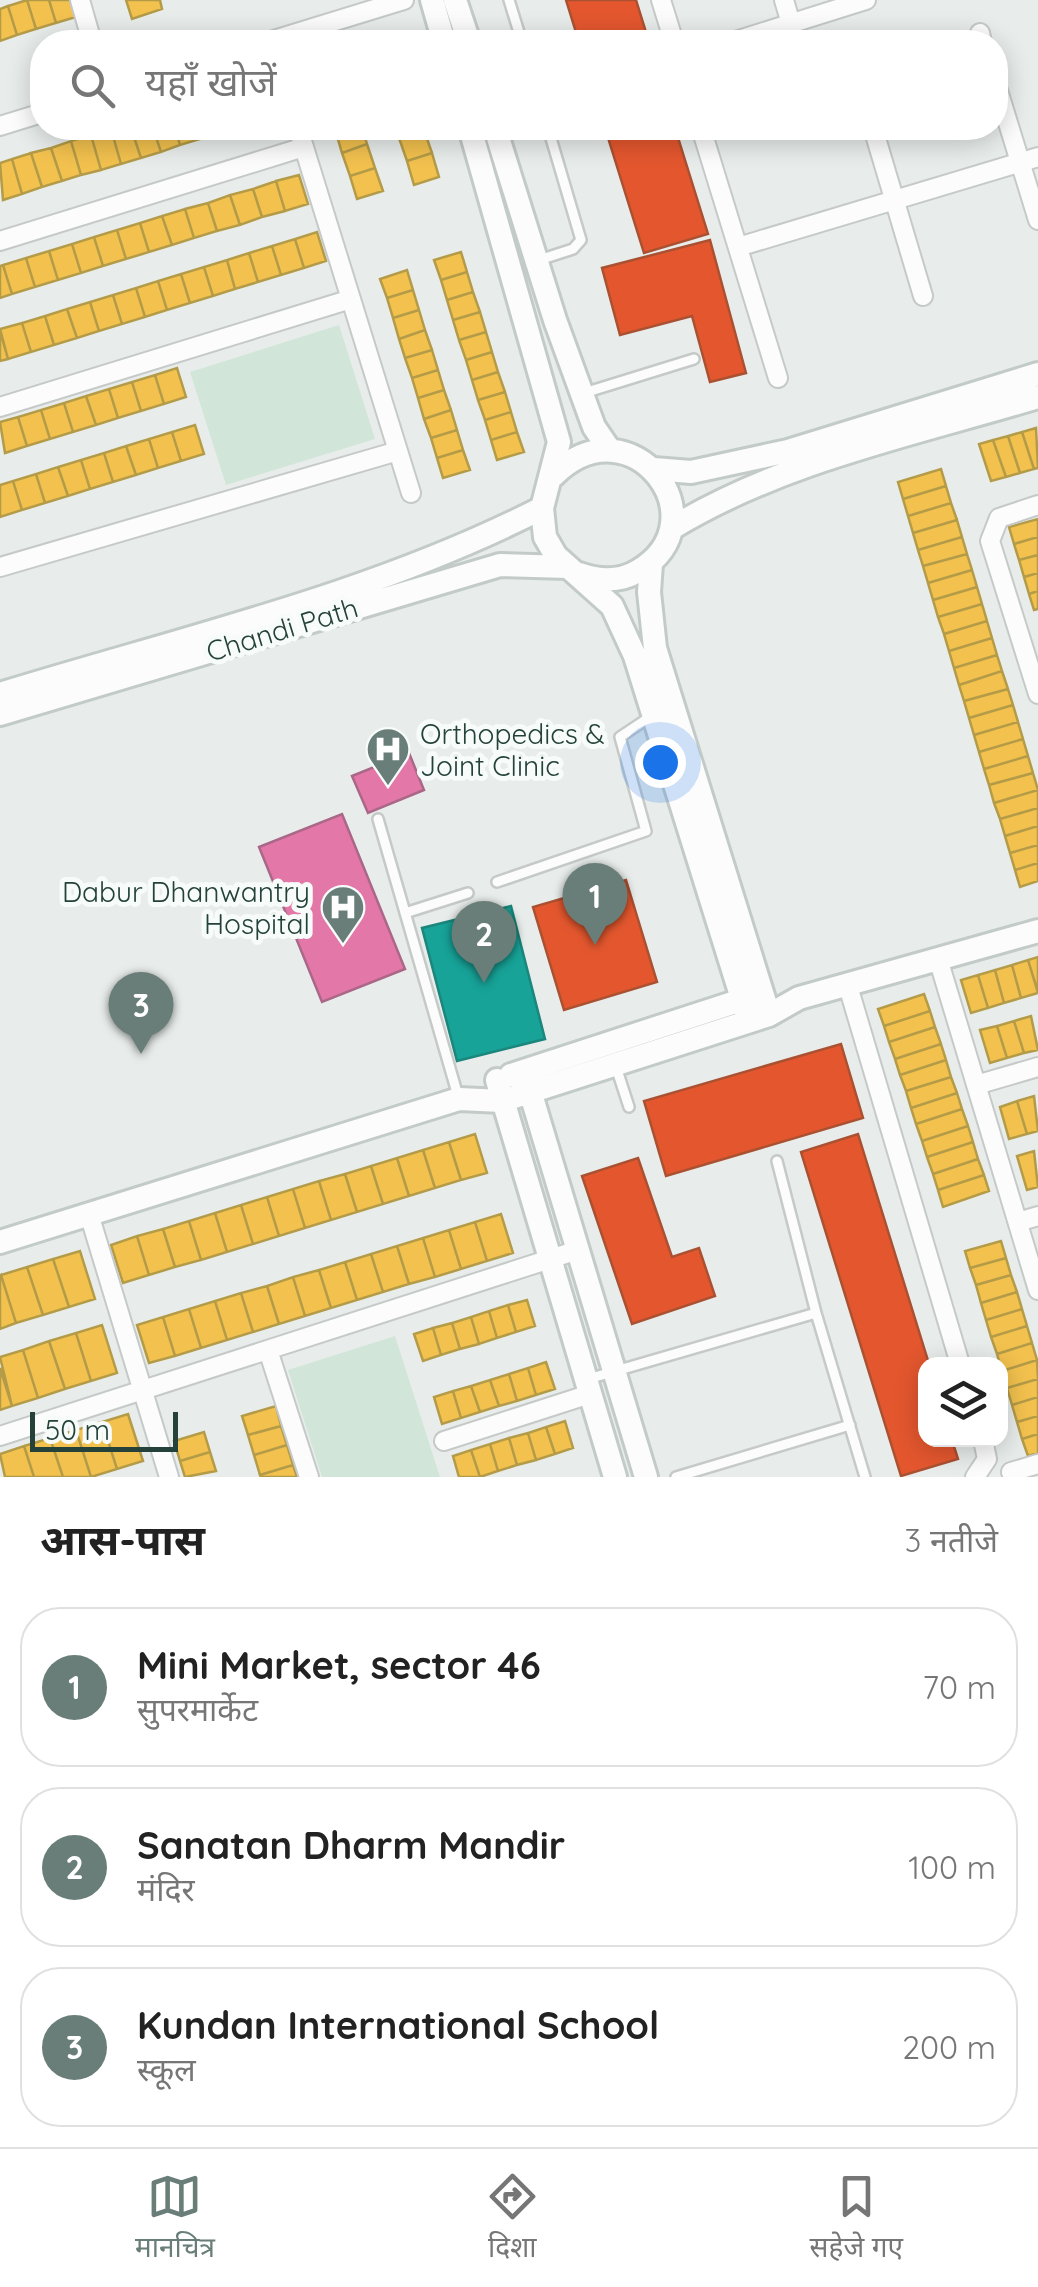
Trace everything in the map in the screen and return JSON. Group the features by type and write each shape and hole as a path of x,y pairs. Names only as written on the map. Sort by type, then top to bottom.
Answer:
{"street":[{"path":"80,0 89,30"},
{"path":"308,30 404,0"},
{"path":"432,0 441,30"},
{"path":"456,0 465,30"},
{"path":"661,0 670,30"},
{"path":"784,0 792,24"},
{"path":"772,30 866,0"},
{"path":"1008,112 1029,160 1038,220"},
{"path":"0,126 30,117"},
{"path":"302,140 411,493"},
{"path":"473,140 560,442 542,508 545,536 573,570 612,606 636,656 755,1007"},
{"path":"499,140 582,394 594,427 609,450"},
{"path":"704,140 778,378"},
{"path":"877,140 923,296"},
{"path":"0,241 304,147"},
{"path":"738,247 1029,160"},
{"path":"0,406 351,299"},
{"path":"654,468 690,472 788,451 1038,374"},
{"path":"755,1007 654,648 648,592 651,564 672,528 711,504 790,471 1038,397"},
{"path":"554,475 585,453 609,450 636,456 654,468 669,493 672,528"},
{"path":"0,567 398,451"},
{"path":"1038,506 999,518 990,541 1038,694"},
{"name":"Chandi Path","path":"0,694 399,573 474,543 542,508"},
{"path":"573,570 603,580 629,577 651,564"},
{"name":"Chandi Path","path":"0,714 500,565 573,570"},
{"path":"0,1242 527,1082 755,1007 939,962 1038,931"},
{"path":"939,962 1038,1290"},
{"path":"848,986 958,1357"},
{"path":"527,1082 616,1065 755,1007"},
{"path":"976,1086 1038,1067"},
{"path":"527,1082 646,1477"},
{"path":"499,1090 615,1477"},
{"path":"89,1214 169,1477"},
{"path":"1018,1222 1038,1216"},
{"path":"0,1436 578,1250"},
{"path":"268,1350 309,1477"},
{"path":"444,1441 588,1387"},
{"path":"975,1477 987,1459 984,1447"},
{"path":"1011,1472 1038,1464"}],"lane":[{"path":"509,0 518,30"},
{"path":"537,261 572,249 581,240 552,140"},
{"path":"582,394 694,359"},
{"path":"496,882 646,832 620,737 653,715"},
{"path":"378,819 466,1098"},
{"path":"405,913 468,893"},
{"path":"616,1065 629,1107"},
{"path":"776,1161 816,1313 866,1477"},
{"path":"588,1387 614,1372 816,1313"},
{"path":"676,1477 850,1425"}],"green space":[{"path":"339,325 375,439 226,485 190,372"},
{"path":"395,1336 440,1477 322,1477 288,1370"}],"building: आवास":[{"path":"27,0 49,0 56,23 36,29"},
{"path":"27,0 36,29 17,35 8,6"},
{"path":"49,0 70,0 76,17 56,23"},
{"path":"126,0 160,0 162,9 132,19"},
{"path":"8,6 17,35 0,41 0,9"},
{"path":"92,140 114,140 121,164 101,170"},
{"path":"92,140 101,170 81,175 71,141"},
{"path":"114,140 135,140 141,158 121,164"},
{"path":"135,140 157,140 161,152 141,158"},
{"path":"157,140 179,140 180,145 161,152"},
{"path":"338,140 366,140 367,144 342,153"},
{"path":"400,140 427,140 432,153 407,161"},
{"path":"71,141 81,175 62,181 51,148"},
{"path":"367,144 375,168 350,176 342,153"},
{"path":"51,148 62,181 42,187 31,153"},
{"path":"31,153 42,187 22,194 12,159"},
{"path":"432,153 439,177 414,185 407,161"},
{"path":"12,159 22,194 3,200 0,163"},
{"path":"375,168 383,191 357,199 350,176"},
{"path":"299,175 308,204 285,211 276,181"},
{"path":"276,181 285,211 262,217 253,189"},
{"path":"253,189 262,217 240,225 230,195"},
{"path":"230,195 240,225 217,231 208,203"},
{"path":"208,203 217,231 194,238 185,209"},
{"path":"185,209 194,238 172,245 162,216"},
{"path":"162,216 172,245 149,252 140,223"},
{"path":"140,223 149,252 126,259 117,230"},
{"path":"117,230 126,259 103,266 94,237"},
{"path":"317,232 326,261 304,268 295,239"},
{"path":"94,237 103,266 81,273 72,244"},
{"path":"295,239 304,268 281,275 272,246"},
{"path":"72,244 81,273 58,280 49,251"},
{"path":"272,246 281,275 258,282 249,253"},
{"path":"49,251 58,280 35,287 26,258"},
{"path":"461,252 467,272 441,280 434,260"},
{"path":"249,253 258,282 235,289 227,260"},
{"path":"26,258 35,287 12,294 3,265"},
{"path":"227,260 235,289 213,296 204,267"},
{"path":"3,265 12,294 0,298 0,266"},
{"path":"204,267 213,296 190,303 181,274"},
{"path":"407,270 413,290 387,298 380,279"},
{"path":"467,272 473,292 447,300 441,280"},
{"path":"181,274 190,303 167,310 158,281"},
{"path":"158,281 167,310 145,317 136,288"},
{"path":"136,288 145,317 122,324 113,295"},
{"path":"413,290 419,310 393,318 387,298"},
{"path":"473,292 480,312 453,320 447,300"},
{"path":"113,295 122,324 99,331 90,302"},
{"path":"90,302 99,331 77,338 67,309"},
{"path":"67,309 77,338 54,345 45,316"},
{"path":"419,310 425,330 399,339 393,318"},
{"path":"480,312 486,332 459,340 453,320"},
{"path":"45,316 54,345 31,352 22,323"},
{"path":"22,323 31,352 8,359 0,329"},
{"path":"425,330 432,350 405,358 399,339"},
{"path":"0,331 8,359 0,361"},
{"path":"486,332 492,352 466,360 459,340"},
{"path":"432,350 438,370 412,378 405,358"},
{"path":"492,352 498,372 472,380 466,360"},
{"path":"177,368 186,397 164,404 155,375"},
{"path":"438,370 444,390 418,398 412,378"},
{"path":"498,372 505,392 478,400 472,380"},
{"path":"155,375 164,404 141,411 132,382"},
{"path":"132,382 141,411 118,418 109,389"},
{"path":"109,389 118,418 96,425 86,396"},
{"path":"444,390 451,410 424,419 418,398"},
{"path":"505,392 511,412 485,420 478,400"},
{"path":"86,396 96,425 73,432 64,403"},
{"path":"64,403 73,432 50,439 41,410"},
{"path":"41,410 50,439 27,446 18,417"},
{"path":"451,410 457,430 431,438 424,419"},
{"path":"511,412 517,432 491,440 485,420"},
{"path":"18,417 27,446 5,453 0,422"},
{"path":"195,425 204,454 181,461 172,432"},
{"path":"1036,428 1038,468 1034,469 1022,432"},
{"path":"457,430 463,450 437,458 431,438"},
{"path":"172,432 181,461 158,468 149,439"},
{"path":"517,432 524,452 497,460 491,440"},
{"path":"1022,432 1034,469 1020,473 1008,436"},
{"path":"1008,436 1020,473 1006,477 993,440"},
{"path":"149,439 158,468 136,475 126,446"},
{"path":"993,440 1006,477 991,481 979,444"},
{"path":"126,446 136,475 113,482 104,453"},
{"path":"463,450 470,470 443,478 437,458"},
{"path":"104,453 113,482 90,489 81,460"},
{"path":"81,460 90,489 68,496 58,467"},
{"path":"58,467 68,496 45,503 36,474"},
{"path":"941,469 946,486 903,499 898,482"},
{"path":"36,474 45,503 22,510 13,481"},
{"path":"13,481 22,510 0,517 0,485"},
{"path":"946,486 951,503 908,516 903,499"},
{"path":"951,503 957,520 913,533 908,516"},
{"path":"1038,519 1038,537 1014,544 1009,527"},
{"path":"957,520 962,537 918,550 913,533"},
{"path":"962,537 967,554 923,566 918,550"},
{"path":"1038,537 1038,555 1019,560 1014,544"},
{"path":"967,554 972,570 928,583 923,566"},
{"path":"1038,555 1038,573 1024,577 1019,560"},
{"path":"972,570 977,587 933,600 928,583"},
{"path":"1038,573 1038,591 1029,594 1024,577"},
{"path":"977,587 982,604 938,617 933,600"},
{"path":"1038,591 1038,609 1034,610 1029,594"},
{"path":"982,604 987,621 944,634 938,617"},
{"path":"987,621 992,638 949,651 944,634"},
{"path":"992,638 997,655 954,668 949,651"},
{"path":"997,655 1002,671 959,685 954,668"},
{"path":"1002,671 1008,689 964,701 959,685"},
{"path":"1008,689 1013,705 969,718 964,701"},
{"path":"1013,705 1018,722 974,735 969,718"},
{"path":"1018,722 1023,739 979,752 974,735"},
{"path":"1023,739 1028,756 984,769 979,752"},
{"path":"1028,756 1033,773 989,785 984,769"},
{"path":"1033,773 1038,790 994,803 989,785"},
{"path":"1038,790 1038,808 1000,819 994,803"},
{"path":"1038,808 1038,826 1005,836 1000,819"},
{"path":"1038,826 1038,845 1010,853 1005,836"},
{"path":"1038,845 1038,863 1015,870 1010,853"},
{"path":"1038,863 1038,881 1020,887 1015,870"},
{"path":"1038,957 1038,992 1028,960"},
{"path":"1028,960 1038,993 1021,998 1012,965"},
{"path":"1012,965 1021,998 1004,1003 995,970"},
{"path":"995,970 1004,1003 988,1008 978,975"},
{"path":"978,975 988,1008 971,1013 961,980"},
{"path":"924,994 930,1011 884,1026 878,1009"},
{"path":"930,1011 935,1027 889,1042 884,1026"},
{"path":"1031,1016 1038,1050 1024,1053 1014,1021"},
{"path":"1014,1021 1024,1053 1007,1058 997,1026"},
{"path":"997,1026 1007,1058 990,1063 980,1030"},
{"path":"935,1027 941,1044 895,1059 889,1042"},
{"path":"941,1044 946,1060 900,1075 895,1059"},
{"path":"946,1060 951,1077 906,1091 900,1075"},
{"path":"951,1077 957,1093 911,1108 906,1091"},
{"path":"957,1093 962,1109 916,1124 911,1108"},
{"path":"1034,1096 1038,1131 1027,1134 1017,1101"},
{"path":"1017,1101 1027,1134 1009,1139 1000,1107"},
{"path":"962,1109 968,1126 922,1141 916,1124"},
{"path":"968,1126 973,1142 927,1157 922,1141"},
{"path":"475,1134 487,1173 461,1180 449,1142"},
{"path":"449,1142 461,1180 435,1188 423,1150"},
{"path":"973,1142 978,1159 933,1174 927,1157"},
{"path":"423,1150 435,1188 409,1196 397,1158"},
{"path":"1034,1151 1038,1187 1027,1190 1017,1156"},
{"path":"397,1158 409,1196 383,1204 371,1166"},
{"path":"978,1159 984,1175 938,1190 933,1174"},
{"path":"371,1166 383,1204 357,1212 345,1174"},
{"path":"345,1174 357,1212 331,1220 319,1181"},
{"path":"984,1175 989,1191 943,1207 938,1190"},
{"path":"319,1181 331,1220 305,1228 293,1189"},
{"path":"293,1189 305,1228 279,1236 267,1197"},
{"path":"267,1197 279,1236 253,1244 241,1205"},
{"path":"241,1205 253,1244 227,1252 215,1213"},
{"path":"215,1213 227,1252 201,1260 189,1221"},
{"path":"501,1214 513,1253 487,1261 475,1222"},
{"path":"189,1221 201,1260 175,1267 163,1229"},
{"path":"475,1222 487,1261 461,1269 449,1230"},
{"path":"163,1229 175,1267 149,1275 137,1236"},
{"path":"449,1230 461,1269 435,1277 423,1238"},
{"path":"137,1236 149,1275 123,1283 111,1245"},
{"path":"423,1238 435,1277 409,1284 397,1246"},
{"path":"1001,1241 1006,1258 970,1268 965,1251"},
{"path":"397,1246 409,1284 383,1292 371,1254"},
{"path":"80,1251 95,1299 69,1307 53,1259"},
{"path":"371,1254 383,1292 357,1300 345,1262"},
{"path":"1006,1258 1011,1275 976,1285 970,1268"},
{"path":"53,1259 69,1307 43,1315 27,1267"},
{"path":"345,1262 357,1300 331,1308 319,1270"},
{"path":"27,1267 43,1315 16,1323 1,1275"},
{"path":"319,1270 331,1308 305,1316 293,1277"},
{"path":"1011,1275 1017,1292 981,1303 976,1285"},
{"path":"0,1276 16,1323 0,1329"},
{"path":"293,1277 305,1316 279,1324 267,1286"},
{"path":"267,1286 279,1324 253,1332 241,1293"},
{"path":"1017,1292 1022,1309 986,1320 981,1303"},
{"path":"241,1293 253,1332 227,1340 215,1301"},
{"path":"527,1300 535,1326 516,1332 508,1305"},
{"path":"215,1301 227,1340 201,1348 189,1309"},
{"path":"508,1305 516,1332 497,1338 489,1311"},
{"path":"189,1309 201,1348 175,1356 163,1317"},
{"path":"1022,1309 1027,1326 991,1337 986,1320"},
{"path":"489,1311 497,1338 479,1344 471,1317"},
{"path":"163,1317 175,1356 149,1363 137,1325"},
{"path":"471,1317 479,1344 460,1349 452,1323"},
{"path":"452,1323 460,1349 441,1355 433,1328"},
{"path":"102,1325 117,1373 91,1381 76,1333"},
{"path":"1027,1326 1032,1343 997,1354 991,1337"},
{"path":"433,1328 441,1355 423,1361 414,1334"},
{"path":"76,1333 91,1381 65,1389 49,1341"},
{"path":"49,1341 65,1389 38,1398 23,1350"},
{"path":"1032,1343 1037,1360 1008,1369 1008,1357 997,1354"},
{"path":"23,1350 38,1398 12,1406 0,1357"},
{"path":"1037,1360 1038,1379 1008,1388 1008,1369"},
{"path":"546,1362 555,1389 536,1395 528,1368"},
{"path":"0,1368 12,1406 0,1410"},
{"path":"528,1368 536,1395 517,1401 509,1374"},
{"path":"509,1374 517,1401 499,1406 490,1380"},
{"path":"1038,1379 1038,1397 1012,1405 1008,1388"},
{"path":"490,1380 499,1406 480,1412 471,1386"},
{"path":"471,1386 480,1412 461,1418 453,1391"},
{"path":"453,1391 461,1418 442,1424 434,1397"},
{"path":"1038,1397 1038,1416 1017,1422 1012,1405"},
{"path":"276,1406 281,1426 248,1435 242,1416"},
{"path":"128,1414 143,1461 117,1469 102,1422"},
{"path":"1038,1416 1038,1434 1022,1439 1017,1422"},
{"path":"565,1421 573,1448 555,1454 546,1427"},
{"path":"102,1422 117,1469 91,1477 76,1430"},
{"path":"281,1426 287,1445 254,1455 248,1435"},
{"path":"546,1427 555,1454 536,1460 528,1433"},
{"path":"76,1430 91,1477 63,1477 50,1438"},
{"path":"204,1432 210,1452 180,1461 174,1441"},
{"path":"528,1433 536,1460 517,1465 509,1438"},
{"path":"1038,1434 1038,1453 1028,1456 1022,1439"},
{"path":"50,1438 63,1477 34,1477 24,1446"},
{"path":"509,1438 517,1465 498,1471 490,1444"},
{"path":"490,1444 498,1471 480,1477 471,1450"},
{"path":"287,1445 293,1465 260,1475 254,1455"},
{"path":"24,1446 34,1477 5,1477 0,1454"},
{"path":"471,1450 480,1477 459,1477 453,1456"},
{"path":"210,1452 216,1471 185,1477 180,1461"},
{"path":"293,1465 297,1477 260,1475"}],"building: दुकानें":[{"path":"566,0 636,0 645,30 575,30"},
{"path":"609,140 679,140 708,234 644,253"},
{"path":"710,240 746,373 710,382 692,316 620,335 602,268"},
{"path":"626,880 657,982 564,1010 533,907"},
{"path":"841,1044 863,1118 666,1176 644,1101"},
{"path":"858,1134 927,1357 918,1357 918,1447 954,1447 958,1459 901,1476 801,1152"},
{"path":"638,1158 672,1257 699,1248 715,1296 632,1324 582,1176"}],"building: स्वास्थ्य":[{"path":"409,753 424,790 368,813 352,776"},
{"path":"342,814 405,969 322,1002 259,847"}],"building: सार्वजनिक":[{"path":"511,906 545,1039 457,1061 422,928"}],"place":[{"name":"Orthopedics & Joint Clinic","path":"388,787"},
{"name":"Dabur Dhanwantry Hospital","path":"343,945"},
{"name":"Mini Market, sector 46","path":"595,945"},
{"name":"Sanatan Dharm Mandir","path":"484,983"},
{"name":"Kundan International School","path":"141,1054"}]}
